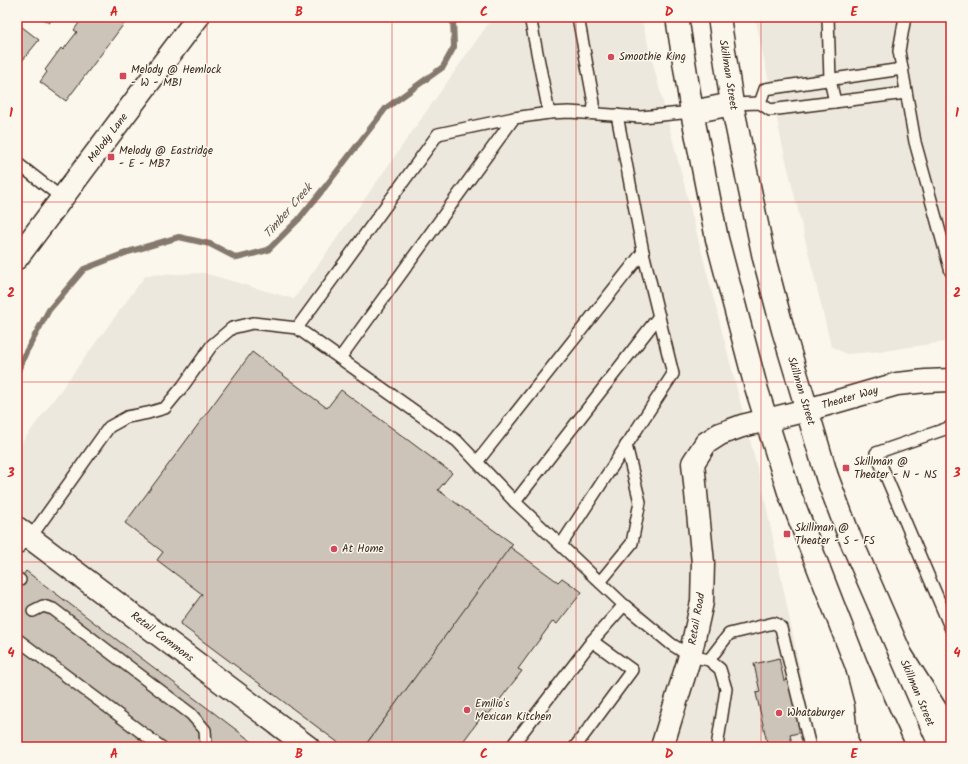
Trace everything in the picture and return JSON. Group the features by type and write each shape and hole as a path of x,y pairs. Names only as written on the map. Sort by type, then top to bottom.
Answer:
{"main road":[{"name":"Melody Lane","path":"17,258 198,17"},
{"path":"677,17 692,112 717,239 743,340 766,420 789,492 857,666 893,747"},
{"name":"Skillman Street","path":"719,17 732,104 764,258 783,330 827,477 850,538 941,747"},
{"path":"692,112 732,104"},
{"name":"Theater Way","path":"693,463 706,443 720,434 742,426 807,410 897,384 951,380"},
{"name":"Retail Road","path":"662,747 700,658 703,563 693,463"},
{"name":"Retail Commons","path":"21,538 308,747"},
{"path":"900,653 951,734"},
{"path":"857,666 866,702 871,747"}],"lane":[{"path":"530,17 549,113"},
{"path":"578,17 594,103 594,113"},
{"path":"828,17 830,80 834,102"},
{"path":"905,17 899,51 906,93 915,142 951,272"},
{"path":"760,103 765,89 902,69"},
{"path":"732,104 760,103 770,110 906,93"},
{"path":"297,328 438,134 514,118 549,113 594,113 641,117 692,112"},
{"path":"561,545 673,374 643,252 617,115"},
{"path":"340,358 514,118"},
{"path":"17,163 62,198"},
{"path":"477,462 643,252"},
{"path":"515,502 659,316"},
{"path":"21,538 109,428 127,417 165,408 183,386 212,345 232,328 253,323 297,328 456,441 515,502 624,605 671,644 720,669 726,689 717,747"},
{"path":"951,427 876,453 951,629"},
{"path":"600,582 632,543 640,502 626,445"},
{"path":"511,747 592,641 624,605"},
{"path":"34,611 43,606 53,609 191,714 205,730 206,746"},
{"path":"700,658 729,634 774,623 778,625 781,628 810,747"},
{"path":"17,639 161,747"},
{"path":"575,747 632,670 592,641"}],"shaded area":[{"path":"493,17 641,17 763,490 816,747 17,747 17,449 146,275 204,273 294,299"},
{"path":"755,17 951,17 951,341 883,351 846,354 831,346 783,148"}],"building":[{"path":"40,17 54,17 49,23"},
{"path":"83,17 129,17 66,101 40,82 47,72 45,70 61,48 63,50 77,32 74,30"},
{"path":"17,23 39,40 18,66 17,65"},
{"name":"At Home","path":"252,352 327,408 341,390 452,473 438,490 513,544 364,747 344,747 180,624 202,594 157,560 163,552 125,523"},
{"path":"510,547 558,582 562,578 582,592 557,624 553,621 518,669 522,671 488,715 485,712 459,747 372,747 367,743"},
{"path":"26,571 259,747 17,747 17,584"},
{"name":"Whataburger","path":"779,658 784,681 790,679 802,732 790,735 793,747 768,747 756,693 760,692 754,664"}],"waterway":[{"name":"Timber Creek","path":"17,373 26,352 49,310 84,269 128,252 179,237 210,244 237,258 268,250 299,219 386,108 443,67 454,47 453,17"}],"place":[{"name":"Smoothie King","path":"611,57"},
{"name":"Melody @ Hemlock - W - MB1","path":"123,76"},
{"name":"Melody @ Eastridge - E - MB7","path":"111,157"},
{"name":"Skillman @ Theater - N - NS","path":"846,468"},
{"name":"Skillman @ Theater - S - FS","path":"787,534"},
{"name":"At Home","path":"334,549"},
{"name":"Emilio's Mexican Kitchen","path":"467,710"},
{"name":"Whataburger","path":"779,713"}]}
